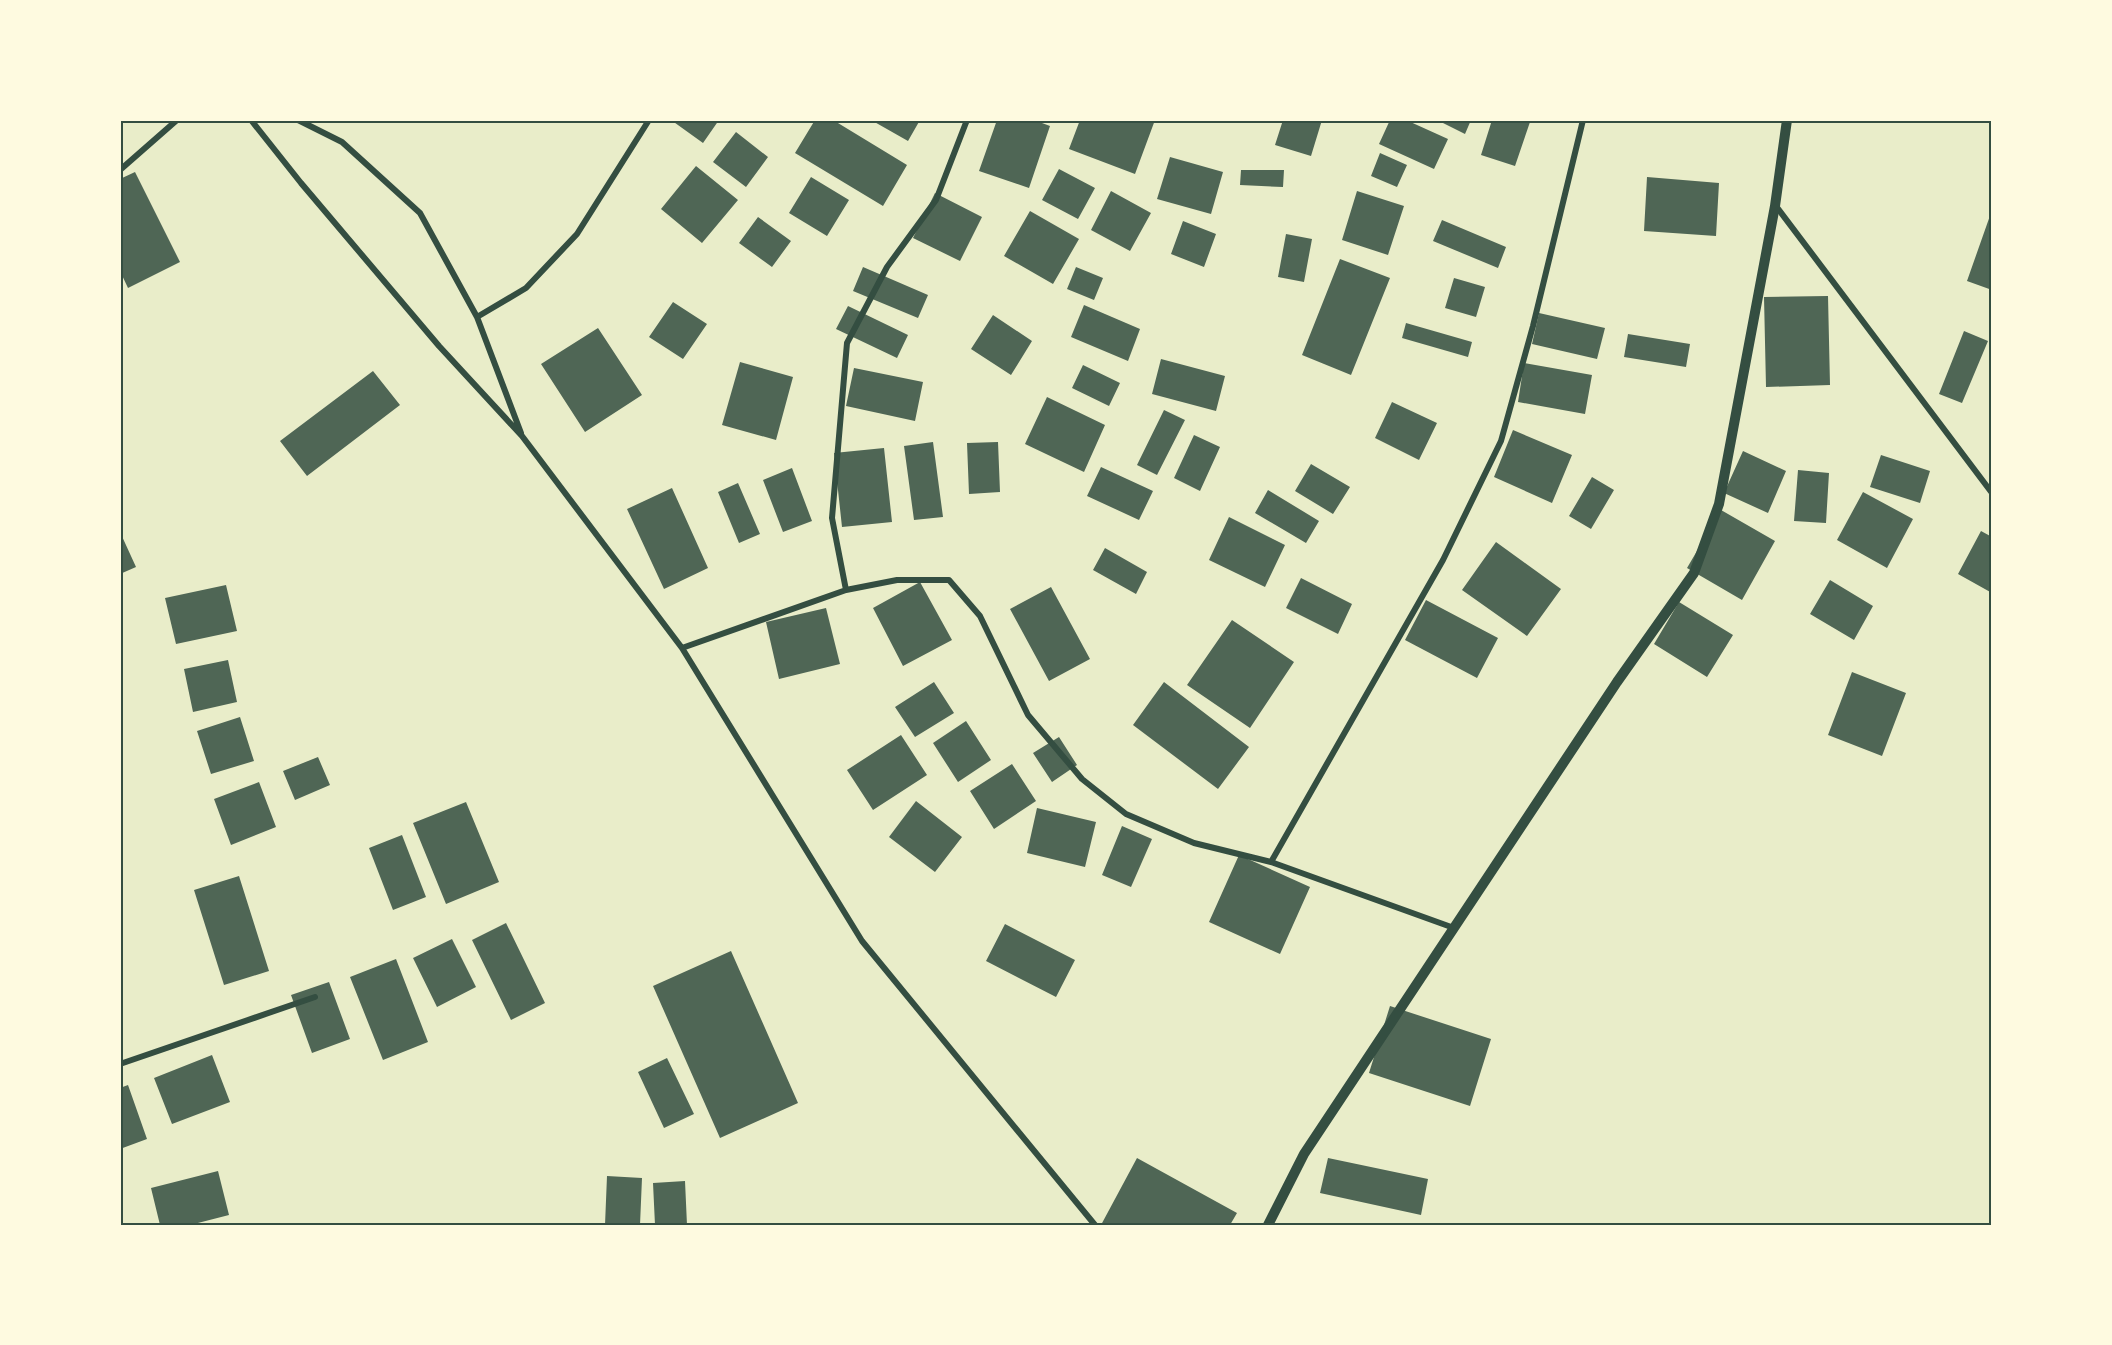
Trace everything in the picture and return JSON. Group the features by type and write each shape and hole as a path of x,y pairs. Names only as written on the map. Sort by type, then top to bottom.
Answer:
{"street":[{"path":"120,170 177,120"},
{"path":"251,120 301,183 439,346 522,436 682,648 862,941 1095,1225"},
{"path":"298,120 342,142 420,213 477,317 522,436"},
{"path":"477,317 526,288 577,234 649,120"},
{"path":"846,590 832,518 847,343 887,267 936,200 967,120"},
{"path":"1271,862 1443,560 1501,441 1533,326 1583,120"},
{"path":"1268,1225 1304,1154 1617,682 1694,573 1719,504 1775,206 1787,120"},
{"path":"1775,206 1992,493"},
{"path":"682,648 846,590 897,580 949,580 980,616 1028,716 1082,778 1126,814 1194,843 1271,862 1454,928"},
{"path":"120,1064 315,997"}],"building":[{"path":"671,120 719,120 703,143"},
{"path":"815,120 833,120 907,165 883,206 795,153"},
{"path":"871,120 920,120 908,141"},
{"path":"997,120 1034,120 1050,126 1029,188 979,171"},
{"path":"1080,120 1155,120 1135,174 1069,149"},
{"path":"1283,120 1322,120 1311,156 1275,145"},
{"path":"1390,120 1406,120 1448,139 1434,169 1379,144"},
{"path":"1437,120 1471,120 1465,134"},
{"path":"1492,120 1530,122 1515,166 1481,155"},
{"path":"736,132 768,157 746,187 713,162"},
{"path":"1380,153 1407,165 1397,187 1371,176"},
{"path":"1170,157 1223,172 1211,214 1157,199"},
{"path":"696,166 738,200 702,243 661,209"},
{"path":"1059,169 1095,188 1078,219 1042,200"},
{"path":"1241,170 1284,170 1283,187 1240,185"},
{"path":"135,172 180,262 128,288 120,271 120,179"},
{"path":"811,177 849,200 827,236 789,213"},
{"path":"1647,177 1719,183 1716,236 1644,231"},
{"path":"1111,191 1151,213 1130,251 1091,230"},
{"path":"1357,191 1404,206 1388,255 1342,240"},
{"path":"935,193 982,217 960,261 913,238"},
{"path":"1992,210 1992,290 1967,281"},
{"path":"1030,211 1079,239 1053,284 1004,256"},
{"path":"758,217 791,241 772,267 739,243"},
{"path":"1442,220 1506,247 1498,268 1433,241"},
{"path":"1183,221 1216,234 1204,267 1171,254"},
{"path":"1286,234 1312,239 1304,282 1278,277"},
{"path":"1340,259 1390,278 1351,375 1302,355"},
{"path":"863,267 928,295 918,318 853,291"},
{"path":"1076,267 1103,278 1094,300 1067,289"},
{"path":"1454,278 1485,287 1476,317 1445,308"},
{"path":"1828,296 1830,385 1766,387 1764,297"},
{"path":"673,302 707,324 683,359 649,337"},
{"path":"1084,305 1140,329 1128,361 1071,337"},
{"path":"848,306 908,335 897,358 836,329"},
{"path":"1539,313 1605,328 1597,359 1532,344"},
{"path":"993,315 1032,341 1011,375 971,349"},
{"path":"1406,323 1472,342 1468,357 1402,338"},
{"path":"598,328 642,395 585,432 541,364"},
{"path":"1964,331 1988,341 1962,403 1939,394"},
{"path":"1628,334 1690,344 1686,367 1624,357"},
{"path":"1161,359 1225,376 1216,411 1152,394"},
{"path":"740,362 793,377 776,440 722,425"},
{"path":"1524,363 1592,375 1585,414 1518,402"},
{"path":"1083,365 1120,383 1109,406 1072,388"},
{"path":"854,368 923,382 915,421 846,406"},
{"path":"373,371 400,405 307,476 280,441"},
{"path":"1047,397 1105,425 1084,472 1025,444"},
{"path":"1392,402 1437,423 1419,460 1375,438"},
{"path":"1164,410 1185,420 1157,475 1137,465"},
{"path":"1513,430 1572,455 1552,503 1494,477"},
{"path":"1194,435 1220,447 1200,491 1174,478"},
{"path":"933,442 943,517 914,520 904,446"},
{"path":"998,442 1000,492 969,494 967,443"},
{"path":"884,448 892,522 842,527 834,453"},
{"path":"1743,451 1786,471 1768,513 1724,493"},
{"path":"1881,455 1930,471 1920,503 1870,487"},
{"path":"1311,464 1350,487 1333,514 1295,491"},
{"path":"1101,467 1153,491 1139,520 1087,496"},
{"path":"792,468 812,521 783,532 763,480"},
{"path":"1798,470 1829,473 1826,523 1794,521"},
{"path":"1592,477 1614,490 1591,529 1569,516"},
{"path":"738,483 760,534 739,543 718,492"},
{"path":"672,488 708,568 664,589 627,509"},
{"path":"1268,490 1319,521 1306,543 1255,513"},
{"path":"1863,492 1913,519 1887,568 1837,540"},
{"path":"1721,510 1775,541 1742,600 1687,568"},
{"path":"1229,517 1285,545 1265,587 1209,560"},
{"path":"1981,531 1992,537 1992,593 1958,574"},
{"path":"120,532 136,567 120,574"},
{"path":"1496,542 1561,589 1527,636 1462,590"},
{"path":"1105,548 1147,572 1136,594 1093,570"},
{"path":"1301,578 1352,604 1338,634 1286,608"},
{"path":"1830,580 1873,606 1854,640 1810,614"},
{"path":"920,582 952,640 903,666 873,608"},
{"path":"226,585 237,631 176,644 165,598"},
{"path":"1051,587 1090,659 1049,681 1010,609"},
{"path":"1426,600 1498,638 1477,678 1405,640"},
{"path":"1679,602 1733,635 1707,677 1654,644"},
{"path":"826,608 840,664 779,679 766,622"},
{"path":"1232,620 1294,662 1250,728 1187,685"},
{"path":"228,660 237,702 193,712 184,669"},
{"path":"1852,672 1906,693 1882,756 1828,735"},
{"path":"934,682 954,713 915,737 895,707"},
{"path":"1164,682 1249,747 1218,789 1133,725"},
{"path":"240,717 254,761 211,774 197,731"},
{"path":"966,721 991,760 958,782 933,743"},
{"path":"901,735 927,775 873,810 847,770"},
{"path":"1059,737 1077,765 1052,782 1033,753"},
{"path":"318,757 330,785 295,800 283,771"},
{"path":"1012,764 1036,801 994,829 970,791"},
{"path":"259,782 276,827 231,845 214,799"},
{"path":"916,801 962,837 935,872 889,837"},
{"path":"466,802 499,882 446,904 413,823"},
{"path":"1037,808 1096,822 1085,867 1027,853"},
{"path":"1122,826 1152,839 1131,887 1102,875"},
{"path":"402,835 426,897 393,910 369,848"},
{"path":"1239,855 1310,887 1280,954 1209,922"},
{"path":"239,876 269,971 224,985 194,890"},
{"path":"506,923 545,1003 511,1020 472,940"},
{"path":"1005,924 1075,960 1056,997 986,961"},
{"path":"452,939 476,987 437,1007 413,958"},
{"path":"731,951 798,1103 720,1138 653,986"},
{"path":"396,959 428,1042 383,1060 350,977"},
{"path":"329,982 350,1039 312,1053 291,995"},
{"path":"1390,1006 1491,1039 1470,1106 1369,1073"},
{"path":"212,1055 230,1102 172,1124 154,1078"},
{"path":"667,1058 694,1114 664,1128 638,1072"},
{"path":"128,1085 147,1139 120,1149 120,1088"},
{"path":"1137,1158 1237,1213 1230,1225 1101,1225"},
{"path":"1328,1158 1428,1179 1421,1215 1320,1193"},
{"path":"218,1171 229,1215 190,1225 160,1225 151,1188"},
{"path":"607,1176 642,1178 640,1225 605,1225"},
{"path":"685,1181 687,1225 655,1225 653,1183"}]}
